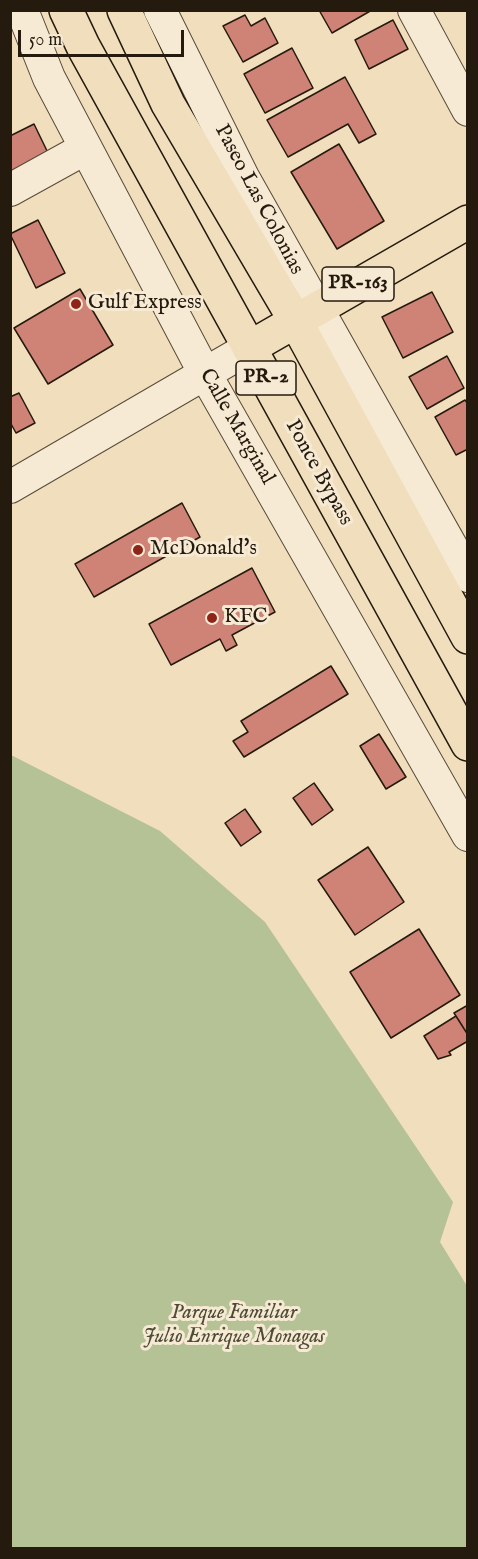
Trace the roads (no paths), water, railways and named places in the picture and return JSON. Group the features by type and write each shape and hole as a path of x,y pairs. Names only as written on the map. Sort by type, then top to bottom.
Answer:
{"main road":[{"name":"Ponce Bypass","path":"66,10 83,46 468,744"},
{"name":"PR-2","path":"124,10 168,104 306,314 468,637"},
{"name":"PR-163","path":"249,348 468,222"}],"street":[{"name":"Paseo Las Colonias","path":"160,10 243,177 306,314 468,576"},
{"path":"414,10 468,110"},
{"name":"Calle Marginal","path":"18,14 49,78 204,372 468,835"},
{"path":"10,190 86,148"},
{"path":"10,487 204,372 249,348"}],"place":[{"name":"Gulf Express","path":"76,304"},
{"name":"McDonald's","path":"138,550"},
{"name":"KFC","path":"212,618"}],"park label":[{"name":"Parque Familiar Julio Enrique Monagas","path":"234,1326"}]}
